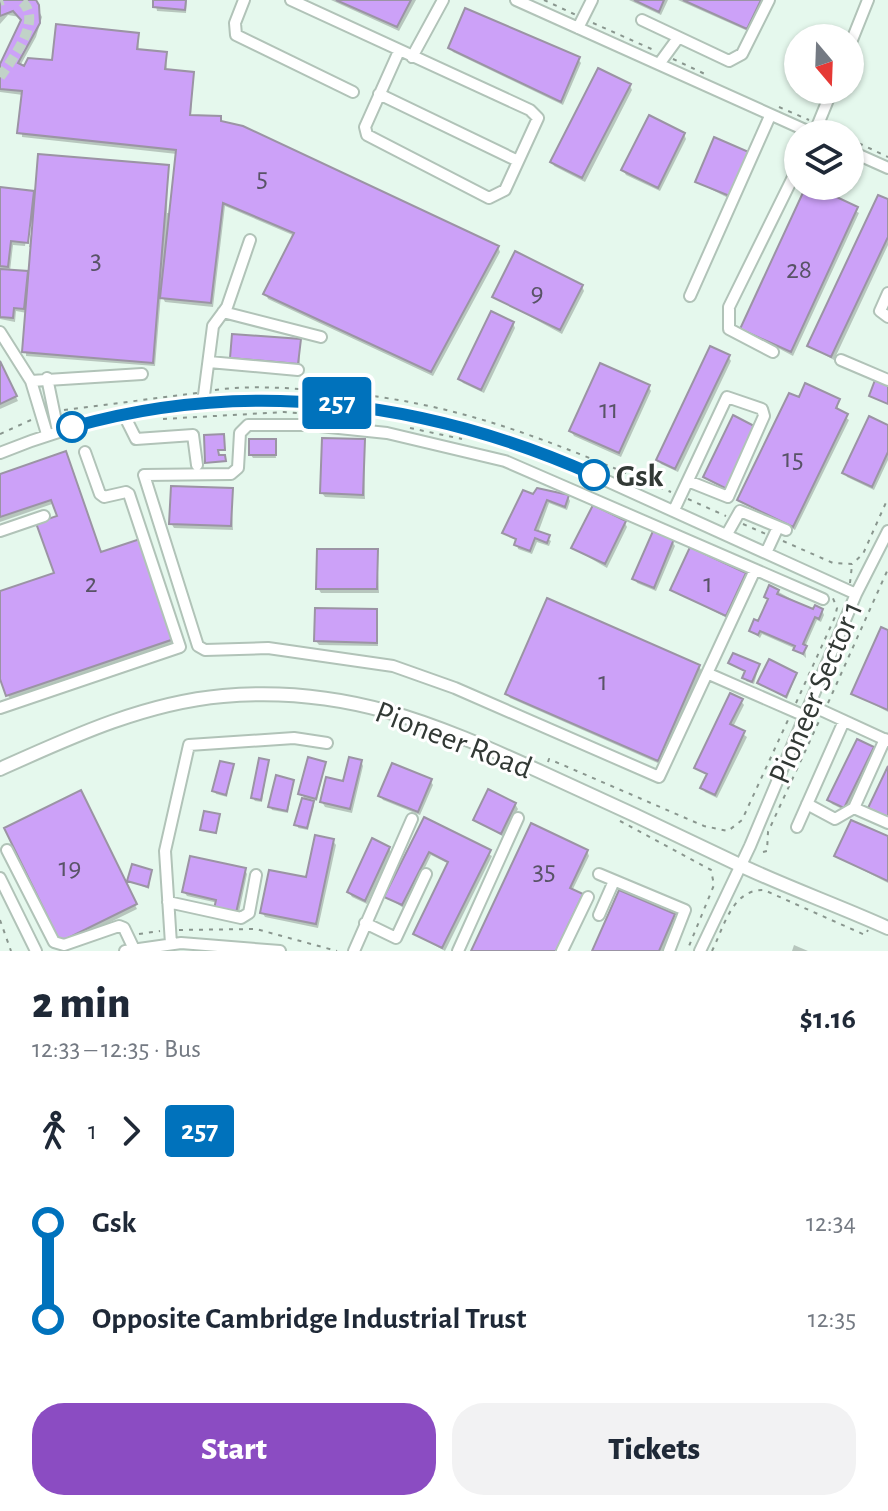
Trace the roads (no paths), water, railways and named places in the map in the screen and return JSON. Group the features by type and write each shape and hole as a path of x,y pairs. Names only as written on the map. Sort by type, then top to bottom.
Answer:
{"main road":[{"name":"Pioneer Road","path":"0,769 82,732 146,711 219,696 291,694 356,702 422,720 744,860 888,928"}],"street":[{"path":"244,0 235,23 236,35 353,92"},
{"path":"291,0 530,110 538,118 505,190 489,198 372,140 365,127 399,51"},
{"path":"412,57 443,0"},
{"path":"516,0 581,23 662,59 770,116 784,120"},
{"path":"581,23 592,0"},
{"path":"642,20 724,60 734,60 742,54 769,0"},
{"path":"858,24 868,0"},
{"path":"662,59 678,38"},
{"path":"379,94 518,161"},
{"path":"690,296 770,116"},
{"path":"864,157 888,168"},
{"path":"773,352 729,329 729,307 784,195"},
{"path":"203,403 213,326 223,312 250,240"},
{"path":"888,293 880,311 888,317"},
{"path":"223,312 321,337"},
{"path":"0,332 31,381 52,432"},
{"path":"841,360 888,380"},
{"path":"209,362 298,370"},
{"path":"31,381 142,374"},
{"path":"47,378 52,432"},
{"path":"674,510 727,397 762,409 764,416 728,497 688,481"},
{"path":"0,453 52,432 123,413 203,403 319,400 427,418 515,442 674,510 856,594"},
{"path":"123,413 136,439 193,435 197,465"},
{"path":"755,570 659,777 455,688 393,666 268,648 205,650 195,642 144,475 231,474 238,468 240,433 248,425 310,425 387,433 505,461 755,570 826,596"},
{"path":"0,708 180,647 129,494 104,497 100,494 85,452"},
{"path":"727,534 740,511 782,528 766,553"},
{"path":"0,531 44,516"},
{"name":"Pioneer Sector 1","path":"700,951 744,860 856,594 888,531"},
{"path":"709,674 805,716"},
{"path":"807,804 835,819 854,808 886,740 810,705"},
{"path":"797,827 844,721"},
{"path":"171,944 165,851 189,745 294,738 327,743"},
{"path":"854,808 888,823"},
{"path":"458,951 518,818"},
{"path":"354,951 412,819"},
{"path":"7,850 54,942 64,945 122,926 137,950 171,944 280,951"},
{"path":"365,923 396,938 426,874"},
{"path":"599,874 685,910 670,951"},
{"path":"168,902 241,918 249,913 256,875"},
{"path":"0,878 36,951"},
{"path":"599,915 614,881"},
{"path":"562,951 588,897"}],"tunnel":[{"path":"0,77 19,49 28,27 27,8 20,0"}],"place":[{"name":"Gsk","path":"594,475"}]}
